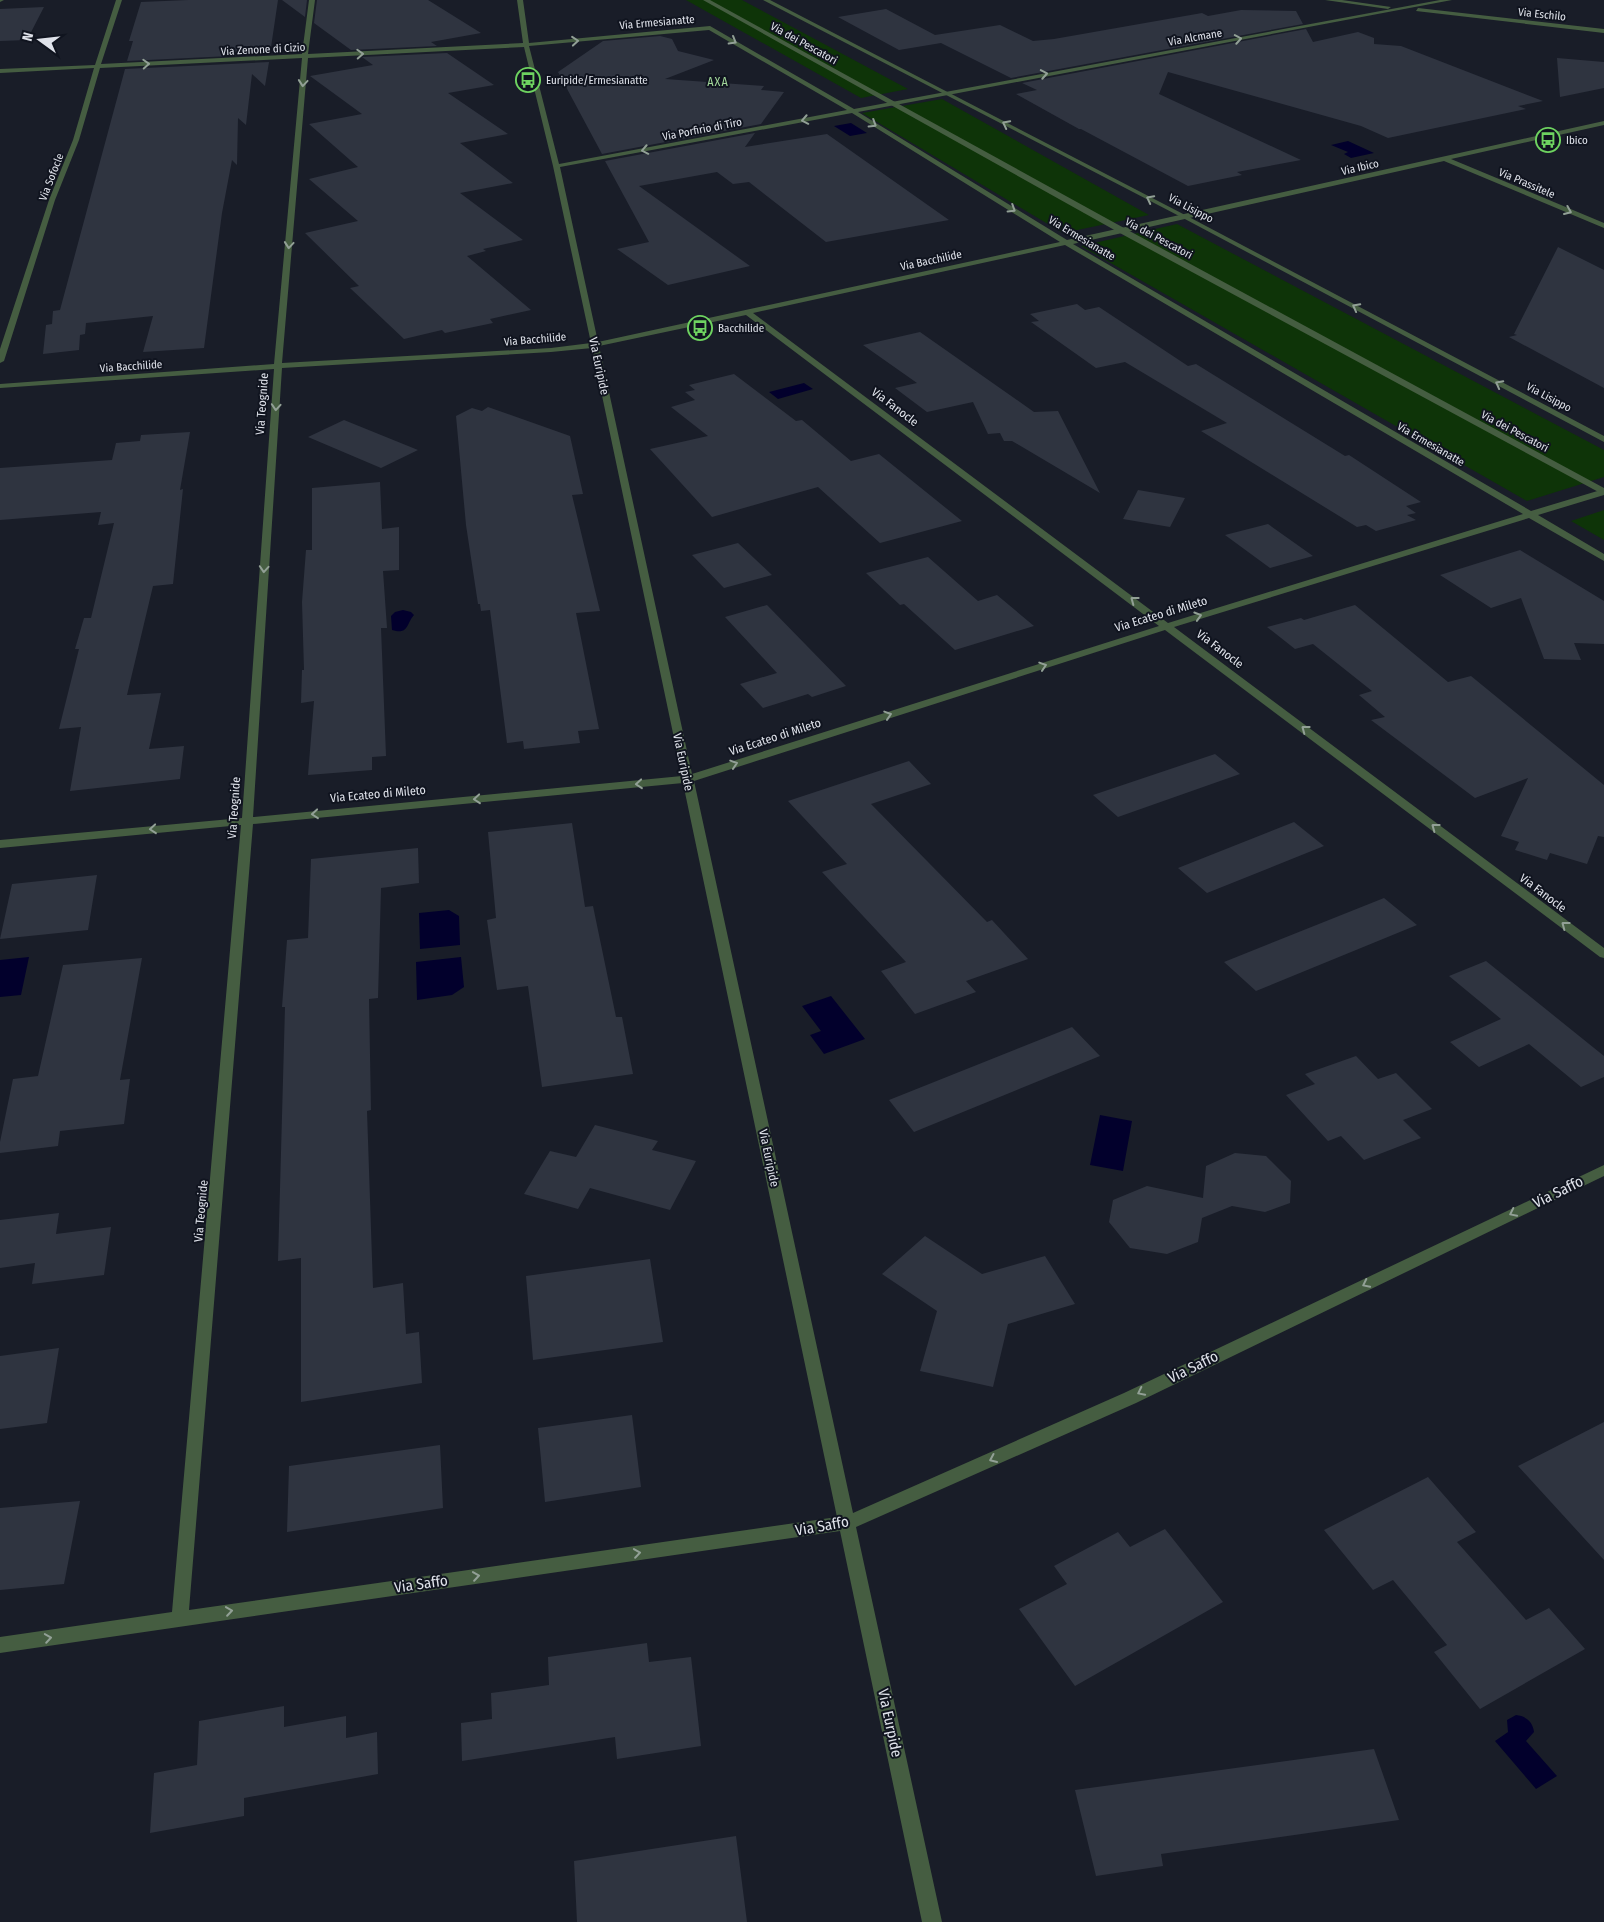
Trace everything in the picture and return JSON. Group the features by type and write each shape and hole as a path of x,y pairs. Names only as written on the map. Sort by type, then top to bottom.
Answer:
{"street":[{"name":"Via Sofocle","path":"0,361 52,200 76,140 119,0"},
{"name":"Via Teognide","path":"180,1618 247,820 278,366 305,57 312,0"},
{"name":"Via Euripide","path":"520,0 526,45 556,166 595,345 848,1524"},
{"name":"Via dei Pescatori","path":"706,0 1121,230 1604,492"},
{"name":"Via Lisippo","path":"766,0 1185,217 1604,439"},
{"name":"Via Eschilo","path":"1328,0 1604,31"},
{"name":"Via Alcmane","path":"890,103 1449,0"},
{"name":"Via Ermesianatte","path":"526,45 710,28 853,111 1065,242 1604,558"},
{"name":"Via Zenone di Cizio","path":"0,71 526,45"},
{"name":"Via Porfirio di Tiro","path":"556,166 890,103"},
{"name":"Via Ibico","path":"1121,230 1604,123"},
{"name":"Via Prassitele","path":"1443,158 1604,226"},
{"name":"Via Bacchilide","path":"0,386 278,366 551,350 595,345 1121,230"},
{"name":"Via Fanocle","path":"747,312 1604,954"},
{"name":"Via Ecateo di Mileto","path":"0,844 687,779 1168,626 1604,492"},
{"name":"Via Saffo","path":"0,1645 848,1524 1130,1398 1604,1170"},
{"name":"Via Eurpide","path":"848,1524 932,1922"}],"green space":[{"path":"686,0 742,0 908,89 861,98"},
{"path":"942,99 1149,215 1063,233 862,113"},
{"path":"1177,224 1604,450 1604,477 1527,501 1081,246"},
{"path":"1604,510 1604,540 1571,521"}],"shaded area":[{"path":"851,123 867,133 850,136 834,126"},
{"path":"1348,141 1374,153 1351,158 1344,154 1348,152 1331,145"},
{"path":"804,383 813,389 778,399 769,392"},
{"path":"403,610 414,615 404,630 392,630 391,616 395,612"},
{"path":"449,910 459,916 460,945 420,949 419,913"},
{"path":"29,957 21,995 0,997 0,960"},
{"path":"461,957 464,987 452,995 417,1000 416,962"},
{"path":"831,996 865,1039 824,1054 810,1035 821,1031 802,1006"},
{"path":"1100,1115 1132,1121 1123,1171 1090,1165"},
{"path":"1516,1715 1526,1718 1531,1722 1534,1732 1526,1741 1557,1776 1536,1789 1495,1741 1508,1732 1507,1720"}],"building":[{"path":"278,0 270,54 127,61 133,41 129,41 141,2"},
{"path":"282,0 307,0 305,17"},
{"path":"317,0 428,0 481,33 431,42 437,46 351,50 314,23"},
{"path":"44,7 27,40 0,41 0,9"},
{"path":"886,9 935,35 1000,25 1033,41 1202,13 1208,16 1241,10 1296,11 1303,24 1011,78 941,43 899,50 838,17"},
{"path":"1306,29 1313,42 1358,32 1374,38 1374,44 1401,46 1543,101 1518,106 1526,109 1388,138 1361,126 1168,72 1159,94 1301,160 1237,172 1242,175 1188,186 1016,94 1037,90 1022,83"},
{"path":"660,36 672,39 678,51 714,60 665,79 764,86 761,90 784,92 761,124 602,154 558,72 603,41"},
{"path":"447,53 494,85 448,93 508,134 460,143 513,183 460,193 523,240 483,249 486,251 467,256 531,310 490,319 493,323 445,333 442,330 404,339 350,288 359,286 305,233 358,221 309,179 358,167 309,124 362,114 310,76 373,65 362,57"},
{"path":"1557,58 1604,62 1604,88 1560,97"},
{"path":"269,62 265,86 252,74 246,125 238,118 237,165 232,160 222,213 204,348 143,352 153,316 86,323 85,334 80,335 79,350 43,354 46,325 52,324 53,311 60,310 125,69"},
{"path":"755,133 745,147 827,134 949,220 826,242 749,182 733,184 717,172 639,186 750,266 668,285 617,249 649,242 605,161"},
{"path":"1558,247 1604,270 1604,388 1509,337 1517,335 1514,334"},
{"path":"1077,304 1085,310 1099,307 1188,366 1196,364 1345,456 1349,455 1421,502 1406,506 1416,513 1407,515 1416,520 1376,531 1366,525 1357,527 1201,431 1227,423 1125,362 1096,368 1031,322 1039,321 1030,314"},
{"path":"920,332 1034,412 1058,411 1100,493 1012,441 1004,441 1000,433 988,434 973,402 927,412 895,388 917,383 863,345"},
{"path":"734,374 796,421 802,420 851,461 879,454 962,521 880,543 818,487 712,517 650,449 708,436 671,407 695,400 685,392 695,390 689,385"},
{"path":"488,407 570,436 583,494 572,495 600,611 576,613 599,729 578,731 580,743 524,749 523,741 507,743 490,610 481,611 480,604 478,604 466,525 456,416 472,408 482,411"},
{"path":"344,420 418,450 381,468 308,437"},
{"path":"190,432 180,490 183,489 173,584 153,586 127,695 161,693 149,749 184,746 180,779 70,791 81,727 59,729 79,649 75,649 84,618 91,618 114,523 98,525 101,512 0,520 0,468 112,460 116,443 140,441 141,435"},
{"path":"380,482 382,529 399,527 399,570 383,571 387,628 381,628 386,756 372,757 372,770 308,775 314,701 301,703 302,670 304,670 302,602 306,550 312,550 312,488"},
{"path":"1138,490 1185,498 1170,527 1123,519"},
{"path":"1268,524 1313,556 1270,568 1225,535"},
{"path":"738,543 772,575 724,588 692,555"},
{"path":"1520,550 1604,601 1604,644 1574,643 1581,660 1544,659 1521,598 1491,608 1440,575"},
{"path":"928,557 978,601 997,595 1034,626 955,650 904,604 900,605 866,573"},
{"path":"767,605 846,686 812,697 808,694 763,708 740,684 777,673 725,617"},
{"path":"1355,605 1448,682 1471,676 1604,785 1604,837 1598,836 1587,864 1550,853 1547,860 1515,850 1519,842 1501,836 1528,778 1475,798 1371,720 1385,717 1359,695 1372,691 1313,644 1295,649 1267,627 1301,618 1304,620"},
{"path":"1215,754 1240,774 1118,817 1093,795"},
{"path":"909,761 931,784 871,804 987,922 992,920 1028,959 966,981 976,992 915,1014 881,971 906,962 822,872 847,864 788,801"},
{"path":"1294,822 1324,846 1207,893 1178,868"},
{"path":"572,823 585,907 593,906 616,1017 622,1017 633,1074 542,1087 528,986 497,990 487,920 496,918 488,832"},
{"path":"418,848 419,883 381,888 378,998 369,999 371,1110 367,1111 373,1288 403,1283 406,1334 419,1332 422,1383 301,1402 301,1258 278,1261 285,1007 282,1007 287,940 308,938 311,859"},
{"path":"97,875 88,930 0,939 12,884"},
{"path":"1384,898 1417,925 1256,991 1224,962"},
{"path":"142,958 120,1080 130,1079 124,1124 60,1131 58,1146 0,1153 0,1142 13,1079 38,1076 63,965"},
{"path":"1486,961 1604,1056 1604,1077 1581,1087 1529,1044 1479,1067 1450,1042 1501,1019 1449,976"},
{"path":"1072,1027 1100,1056 914,1132 889,1100"},
{"path":"1356,1056 1378,1079 1396,1073 1432,1109 1403,1120 1421,1138 1364,1160 1341,1136 1328,1141 1286,1095 1315,1084 1305,1074"},
{"path":"595,1125 658,1141 652,1150 696,1161 670,1210 590,1188 578,1209 524,1194 550,1151 576,1157"},
{"path":"1235,1153 1266,1156 1291,1181 1290,1203 1265,1212 1232,1206 1202,1218 1198,1242 1167,1254 1130,1248 1109,1222 1113,1200 1147,1186 1203,1198 1206,1166"},
{"path":"59,1213 56,1234 111,1227 104,1275 32,1284 35,1263 0,1268 0,1220"},
{"path":"925,1236 982,1274 1045,1256 1075,1304 1008,1324 993,1387 920,1371 937,1311 882,1274"},
{"path":"650,1259 663,1342 533,1360 526,1276"},
{"path":"59,1348 47,1423 0,1429 0,1356"},
{"path":"632,1415 641,1487 545,1502 538,1428"},
{"path":"1604,1422 1604,1560 1518,1466"},
{"path":"440,1445 443,1508 287,1532 289,1466"},
{"path":"1428,1477 1476,1532 1457,1542 1526,1620 1549,1608 1585,1649 1480,1709 1434,1652 1447,1645 1393,1580 1373,1590 1324,1530"},
{"path":"80,1501 64,1584 0,1590 0,1508"},
{"path":"1165,1529 1223,1602 1075,1686 1019,1609 1067,1584 1054,1566 1118,1532 1130,1547"},
{"path":"647,1643 649,1662 691,1657 701,1746 617,1759 615,1737 462,1761 461,1723 492,1719 491,1693 549,1685 548,1657"},
{"path":"284,1706 284,1727 346,1716 346,1738 377,1732 378,1774 244,1798 244,1816 150,1833 154,1773 197,1765 199,1721"},
{"path":"1374,1749 1399,1820 1161,1854 1163,1866 1096,1876 1075,1790"},
{"path":"736,1836 747,1922 577,1922 574,1861"}],"place":[{"name":"Euripide/Ermesianatte","path":"528,80"},
{"name":"Ibico","path":"1548,140"},
{"name":"Bacchilide","path":"700,328"}],"district":[{"name":"AXA","path":"718,82"}]}
